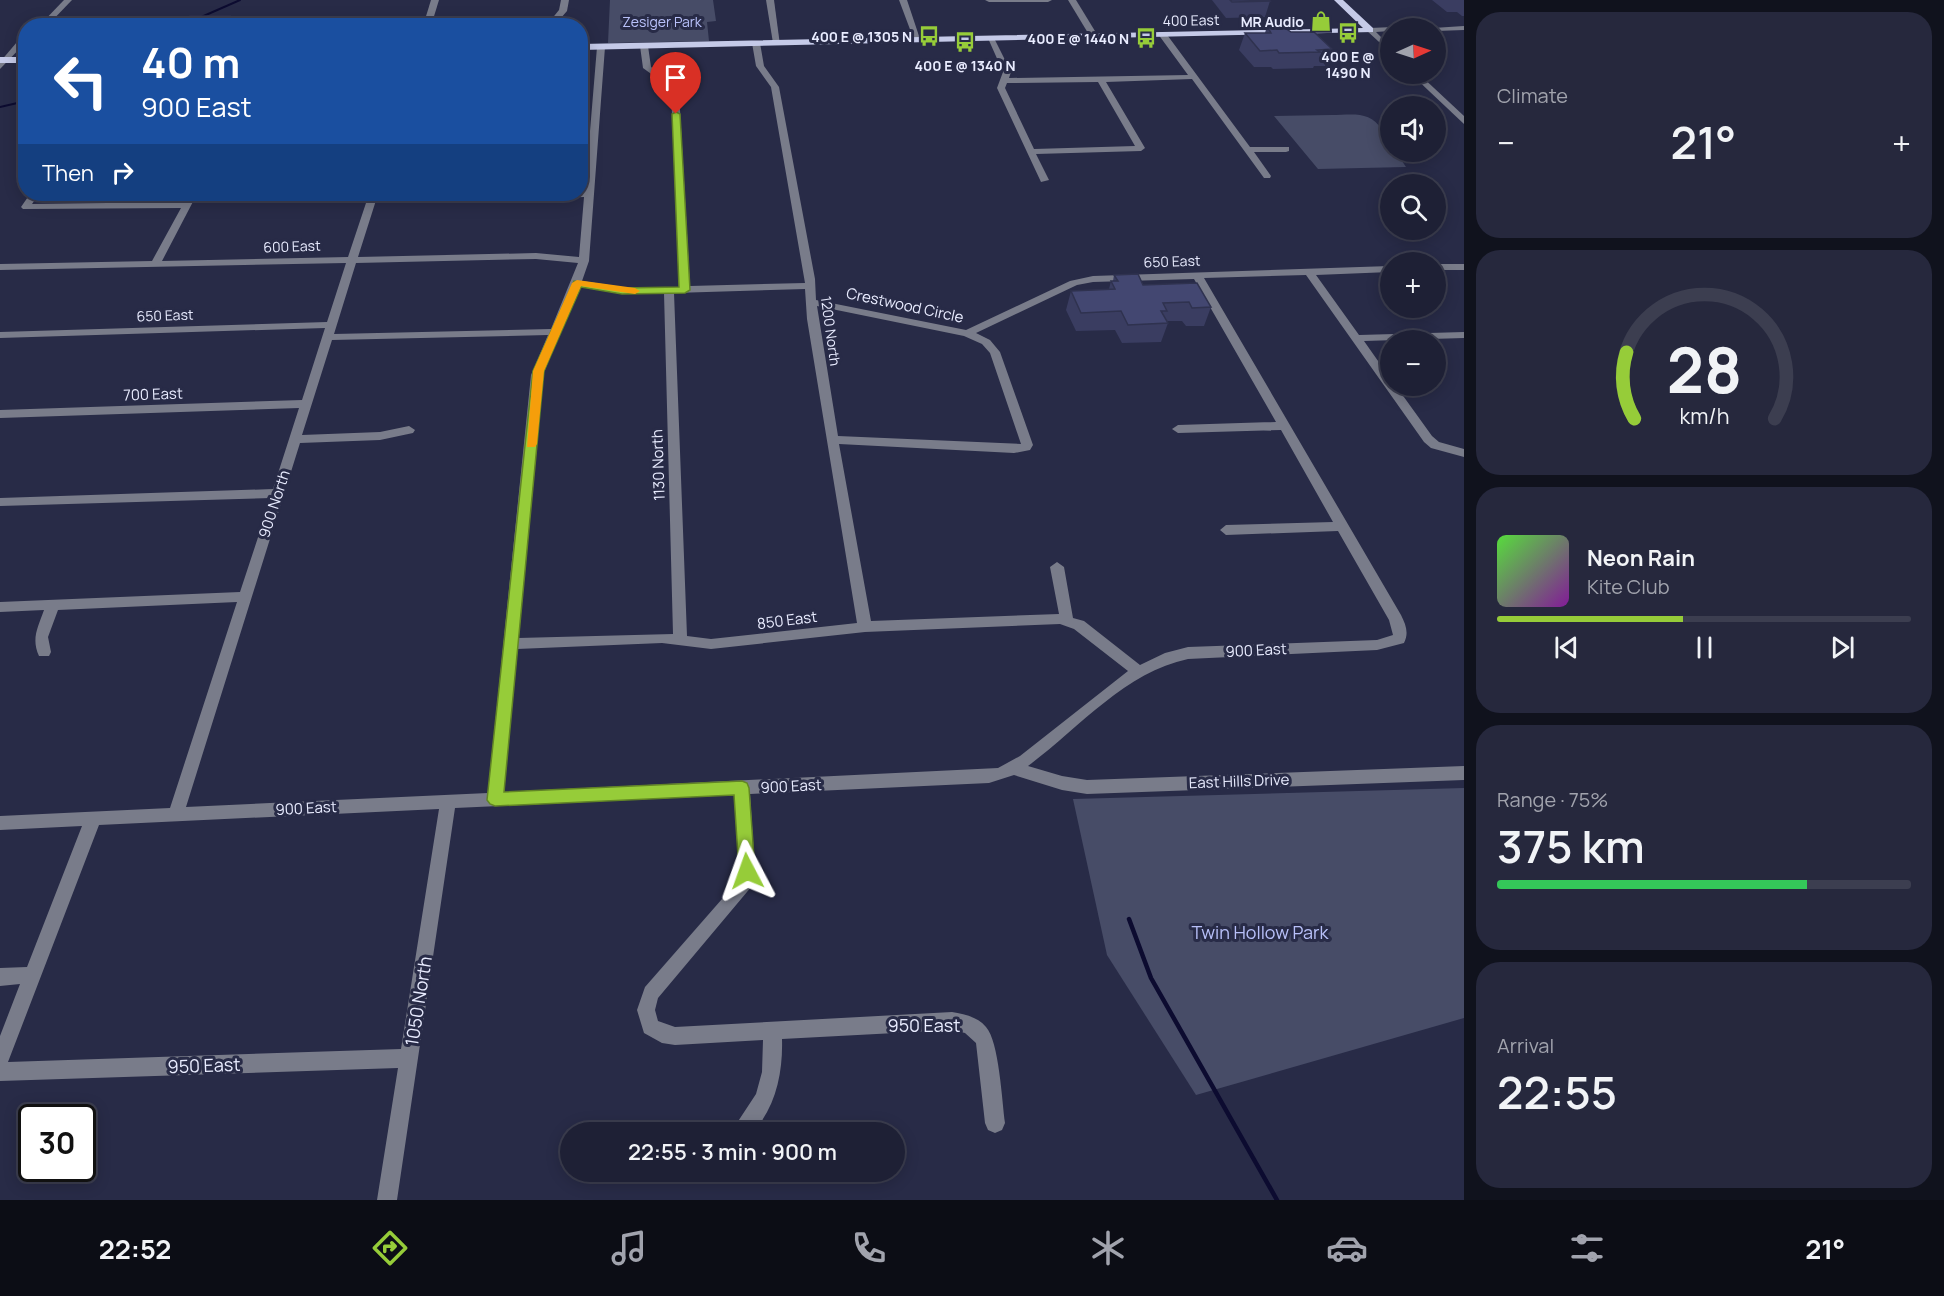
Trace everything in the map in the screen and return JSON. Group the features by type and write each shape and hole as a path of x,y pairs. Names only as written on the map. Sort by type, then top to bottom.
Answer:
{"main road":[{"path":"1338,0 1370,30"},
{"name":"400 East","path":"588,47 1370,30"},
{"path":"2,62 18,61"}],"street":[{"path":"50,18 68,0"},
{"path":"429,18 435,0"},
{"path":"556,18 563,11 565,0"},
{"path":"770,0 777,43"},
{"path":"903,0 918,40"},
{"path":"990,0 1048,0"},
{"path":"1072,0 1094,36"},
{"path":"1446,28 1464,28"},
{"path":"1370,30 1380,30"},
{"path":"1370,30 1380,40"},
{"path":"1162,34 1267,176"},
{"path":"990,38 1007,72 1001,88 1044,180"},
{"name":"1200 North","path":"756,43 760,66 775,87 810,286 833,440 865,627"},
{"path":"2,62 18,45"},
{"path":"644,46 647,68 668,82 675,92 685,290"},
{"path":"588,194 591,115 601,47"},
{"path":"1003,80 1194,77"},
{"path":"1031,152 1141,148 1101,80"},
{"path":"1425,84 1464,121"},
{"path":"1248,150 1286,149"},
{"path":"30,201 26,207 187,205"},
{"path":"156,263 189,201"},
{"name":"900 North","path":"176,814 371,201"},
{"path":"495,800 537,375 577,283 584,261 588,201"},
{"name":"600 East","path":"0,267 536,256 584,261"},
{"path":"1446,267 1464,267"},
{"name":"650 East","path":"967,333 1086,280 1380,269"},
{"path":"1308,272 1428,439 1436,445 1464,453"},
{"path":"1197,275 1342,526 1226,530"},
{"path":"577,283 622,291 810,286"},
{"name":"1130 North","path":"669,290 680,640"},
{"name":"Crestwood Circle","path":"811,302 967,333 987,342 996,352 1026,447 833,440"},
{"name":"650 East","path":"0,335 329,331 555,332"},
{"path":"1356,338 1464,335"},
{"name":"700 East","path":"0,414 306,404"},
{"path":"1178,429 1284,426"},
{"path":"295,440 380,436 410,430"},
{"path":"0,502 278,493"},
{"name":"900 East","path":"0,823 979,777 1016,769 1139,672 1163,657 1180,654 1377,645 1399,639 1401,633 1396,619 1342,526"},
{"path":"1057,567 1067,620 1079,625 1139,672"},
{"path":"0,607 245,597"},
{"path":"44,652 41,637 53,605"},
{"name":"850 East","path":"510,644 644,638 711,644 865,627 1067,620"},
{"name":"East Hills Drive","path":"1016,769 1062,783 1087,787 1464,773"},
{"name":"950 East","path":"742,788 747,871 744,886 651,993 646,1004 647,1022 655,1032 668,1035 951,1021 968,1024 981,1034 985,1041 996,1123"},
{"name":"1050 North","path":"387,1200 448,802"},
{"path":"0,1059 93,819"},
{"path":"0,977 32,975"},
{"path":"749,1122 761,1107 769,1088 773,1059 772,1031"},
{"name":"950 East","path":"0,1072 409,1058"}],"green space":[{"name":"Zesiger Park","path":"610,0 713,0 716,21 707,22 709,41 608,43"},
{"path":"1353,114 1366,116 1380,128 1380,162 1403,162 1406,167 1318,169 1274,116"},
{"name":"Twin Hollow Park","path":"1464,788 1464,1018 1196,1095 1107,955 1073,799"}],"building":[{"path":"1230,0 1269,0 1270,1 1232,2"},
{"path":"190,16 230,16 229,18 189,18"},
{"path":"1267,26 1282,26 1291,32 1314,32 1332,49 1317,50 1320,52 1260,51 1245,33 1271,33"},
{"path":"1138,274 1143,285 1197,283 1211,307 1192,308 1189,302 1163,303 1167,311 1161,311 1168,323 1128,325 1121,311 1081,313 1071,291 1115,289 1111,281 1118,281 1114,275"}],"waterway":[{"path":"199,18 240,0"},
{"path":"0,107 18,103"},
{"path":"1129,919 1151,978 1277,1200"}],"slow traffic":[{"path":"531,444 538,371 577,283 635,291"}],"place":[{"name":"MR Audio","path":"1321,21"},
{"name":"400 E @ 1490 N","path":"1348,33"},
{"name":"400 E @ 1305 N","path":"929,36"},
{"name":"400 E @ 1440 N","path":"1146,38"},
{"name":"400 E @ 1340 N","path":"965,42"}],"route":[{"path":"676,114 685,290 622,291 577,283 538,371 495,800 742,788 747,871"}]}
